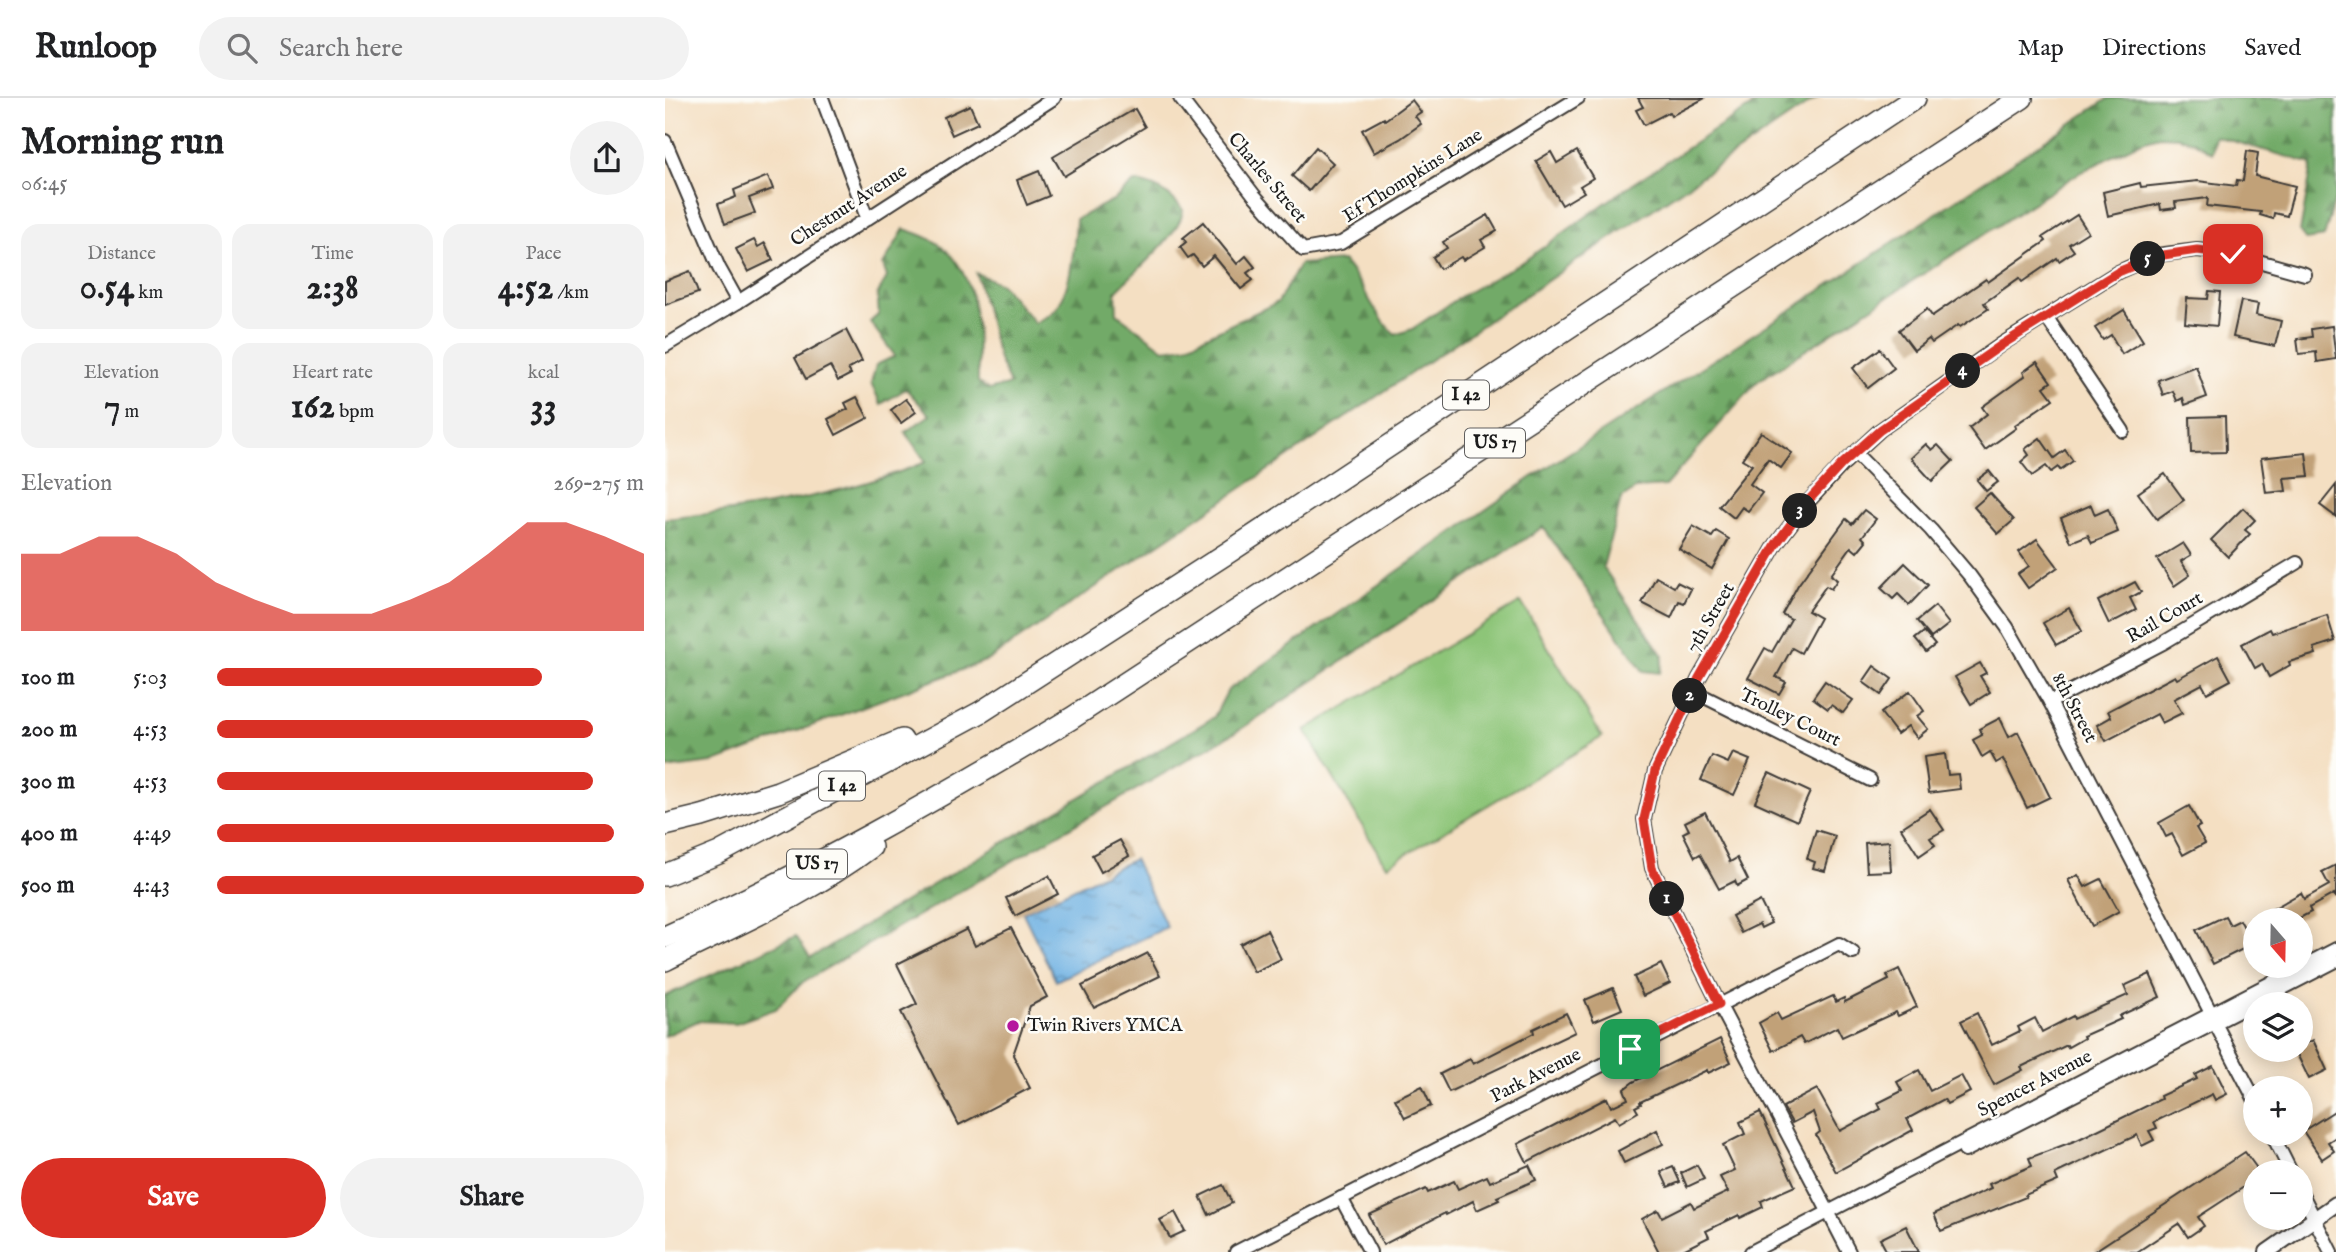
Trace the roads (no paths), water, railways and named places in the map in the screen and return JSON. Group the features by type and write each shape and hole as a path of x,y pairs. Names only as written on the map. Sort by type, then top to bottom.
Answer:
{"highway":[{"name":"I 42","path":"665,876 731,846 981,712 1229,552 1915,98"},
{"name":"US 17","path":"665,937 799,873 922,808 1095,703 2022,98"},
{"path":"665,825 740,804 815,778 1016,689"},
{"path":"665,960 845,867 922,808"}],"street":[{"path":"822,98 867,218"},
{"name":"Chestnut Avenue","path":"665,346 738,303 1054,98"},
{"name":"Charles Street","path":"1180,98 1254,195 1303,250 1341,243"},
{"name":"Ef Thompkins Lane","path":"1341,243 1578,98"},
{"path":"665,141 719,268 738,303"},
{"name":"7th Street","path":"1849,1252 1719,1004 1652,868 1644,819 1655,771 1693,691 1776,544 1807,502 1880,430 2003,344 2118,272 2157,256 2197,250 2233,254 2305,274"},
{"path":"2047,318 2123,431"},
{"name":"8th Street","path":"1855,453 1931,530 1970,576 2007,627 2050,702 2243,1076"},
{"name":"Rail Court","path":"2050,702 2163,643 2297,563"},
{"name":"Trolley Court","path":"1693,691 1870,780"},
{"name":"Park Avenue","path":"1236,1252 1839,944 1853,953"},
{"name":"Spencer Avenue","path":"2214,1019 2336,950"},
{"name":"Spencer Avenue","path":"1769,1252 1831,1216 2214,1019 2336,961"},
{"path":"1341,1198 1370,1252"},
{"path":"2266,1252 2336,1204"},
{"path":"2313,1215 2332,1252"},
{"name":"Spencer Avenue","path":"1751,1252 1831,1216"}],"water":[{"path":"1134,859 1167,927 1056,981 1023,913"}],"place":[{"name":"Twin Rivers YMCA","path":"1013,1026"}]}
